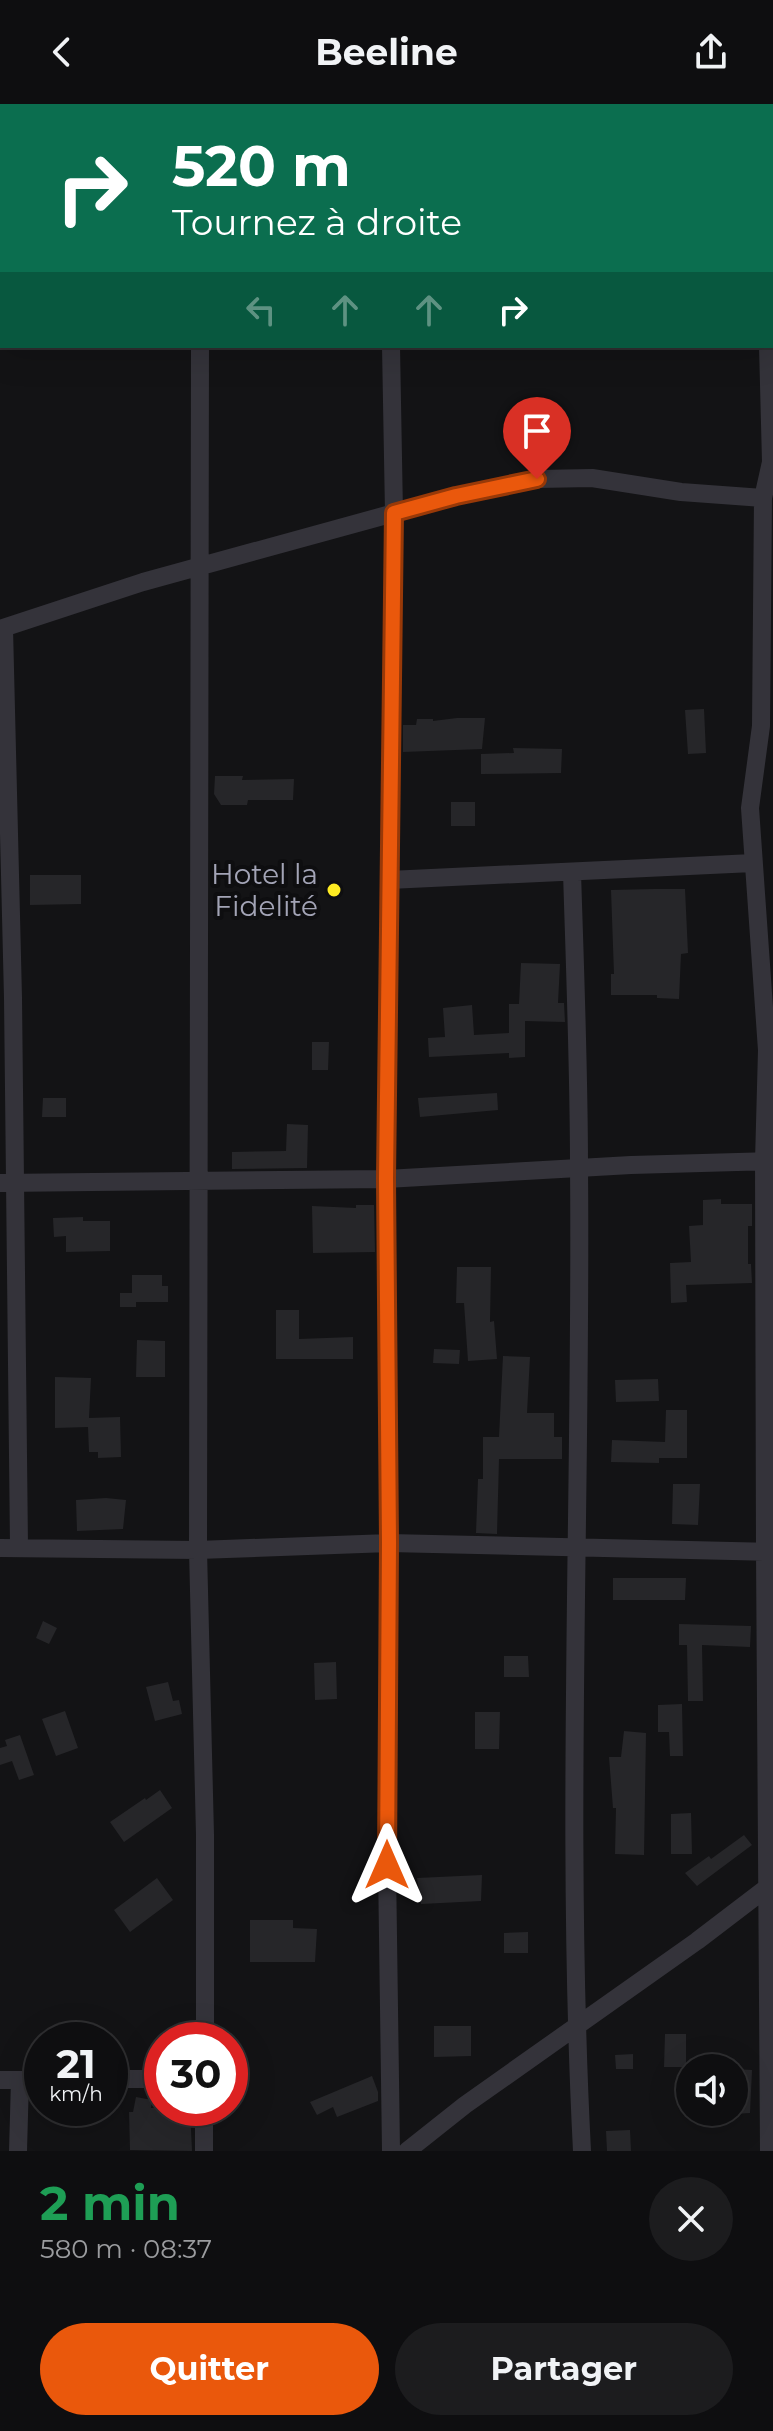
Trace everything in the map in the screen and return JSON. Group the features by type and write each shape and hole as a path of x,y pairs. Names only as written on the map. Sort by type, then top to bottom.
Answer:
{"street":[{"path":"200,348 198,1550 205,1835 205,2022"},
{"path":"391,348 394,513 386,1179 389,1543 387,1865 391,2151"},
{"path":"768,348 772,461 763,498 761,726 764,776 750,808 767,1050 769,1161 769,2151"},
{"path":"763,498 681,492 592,478 537,479 456,496 200,566 2,628 13,998 7,1183 9,1547 198,1550 389,1543 769,1552"},
{"path":"389,880 753,863"},
{"path":"572,872 579,1167 574,1809 576,2025 582,2151"},
{"path":"7,1183 386,1179 579,1167 769,1161"},
{"path":"407,2151 465,2105 771,1885"},
{"path":"0,2080 24,2080"},
{"path":"18,2151 20,2080"},
{"path":"204,2126 204,2151"}],"building":[{"path":"704,709 706,753 688,754 685,710"},
{"path":"485,718 482,749 403,752 403,725 416,725 417,719"},
{"path":"513,748 562,749 561,773 481,774 481,754 514,753"},
{"path":"215,776 243,776 242,780 294,779 293,800 248,800 247,805 221,805 214,794"},
{"path":"451,802 475,802 475,826 451,826"},
{"path":"30,875 81,875 81,904 30,905"},
{"path":"685,889 688,953 681,954 679,999 657,998 657,995 611,995 611,974 614,974 611,890"},
{"path":"521,963 560,964 558,1003 564,1003 565,1022 525,1021 525,1057 509,1058 509,1053 429,1057 428,1038 445,1037 443,1008 472,1005 474,1035 509,1033 509,1004 519,1004"},
{"path":"312,1042 329,1042 328,1070 312,1070"},
{"path":"497,1093 498,1110 420,1117 418,1098"},
{"path":"43,1098 66,1098 66,1117 42,1117"},
{"path":"287,1124 308,1125 307,1168 232,1169 232,1152 286,1151"},
{"path":"721,1199 721,1204 752,1204 752,1226 748,1226 748,1264 751,1264 752,1283 686,1285 687,1302 671,1303 670,1263 691,1262 689,1226 703,1225 703,1200"},
{"path":"356,1205 374,1205 375,1252 313,1253 312,1206 356,1208"},
{"path":"83,1217 83,1221 110,1221 110,1251 66,1252 66,1236 54,1237 53,1218"},
{"path":"457,1267 491,1267 490,1322 494,1321 497,1359 468,1361 464,1303 456,1303"},
{"path":"132,1275 162,1275 162,1286 168,1286 168,1302 136,1302 136,1307 120,1307 120,1293 132,1293"},
{"path":"276,1310 299,1310 299,1339 353,1337 353,1359 276,1359"},
{"path":"137,1340 165,1341 165,1377 136,1377"},
{"path":"434,1349 460,1350 459,1364 433,1363"},
{"path":"503,1356 530,1357 527,1413 554,1413 554,1437 562,1437 562,1459 499,1459 497,1534 476,1533 478,1479 483,1479 483,1437 499,1437"},
{"path":"55,1377 91,1378 89,1418 120,1417 121,1457 98,1458 98,1452 89,1452 88,1427 55,1428"},
{"path":"658,1379 659,1401 616,1402 615,1380"},
{"path":"666,1410 687,1410 687,1458 659,1458 659,1463 611,1462 612,1440 665,1442"},
{"path":"673,1484 700,1484 698,1525 672,1524"},
{"path":"76,1500 126,1500 123,1529 77,1531"},
{"path":"613,1578 686,1578 685,1600 613,1600"},
{"path":"43,1621 57,1628 49,1644 36,1638"},
{"path":"679,1624 751,1626 750,1647 702,1645 703,1701 688,1701 687,1645 679,1645"},
{"path":"504,1656 528,1656 529,1677 504,1677"},
{"path":"336,1662 337,1699 315,1700 314,1663"},
{"path":"168,1682 173,1701 179,1700 182,1714 155,1721 146,1687"},
{"path":"682,1704 683,1756 670,1756 669,1732 658,1732 658,1705"},
{"path":"65,1711 78,1748 56,1756 42,1719"},
{"path":"475,1712 500,1712 499,1749 475,1749"},
{"path":"624,1731 646,1733 644,1855 615,1854 616,1808 613,1808 609,1757 621,1757"},
{"path":"20,1735 34,1775 19,1780 12,1761 0,1765 0,1748 7,1746 5,1740"},
{"path":"160,1790 172,1808 124,1842 110,1822"},
{"path":"691,1813 692,1854 671,1854 671,1814"},
{"path":"744,1835 752,1845 697,1886 685,1873 709,1856 711,1859"},
{"path":"482,1875 481,1901 421,1904 417,1878"},
{"path":"157,1878 173,1900 130,1932 114,1910"},
{"path":"250,1920 293,1920 293,1928 317,1929 315,1962 250,1962"},
{"path":"528,1932 528,1953 504,1953 504,1933"},
{"path":"434,2026 471,2026 471,2056 434,2057"},
{"path":"665,2034 686,2034 686,2054 676,2054 676,2067 664,2067"},
{"path":"633,2054 633,2069 616,2069 615,2055"},
{"path":"748,2070 752,2070 748,2113"},
{"path":"372,2076 378,2101 337,2117 333,2107 317,2115 310,2102"},
{"path":"136,2097 144,2098 144,2126 191,2126 192,2151 130,2150 129,2112 133,2112"},
{"path":"630,2130 631,2151 607,2151 606,2131"}],"place":[{"name":"Hotel la Fidelité","path":"334,890"}],"route":[{"path":"387,1865 389,1543 386,1179 394,513 537,479"}]}
